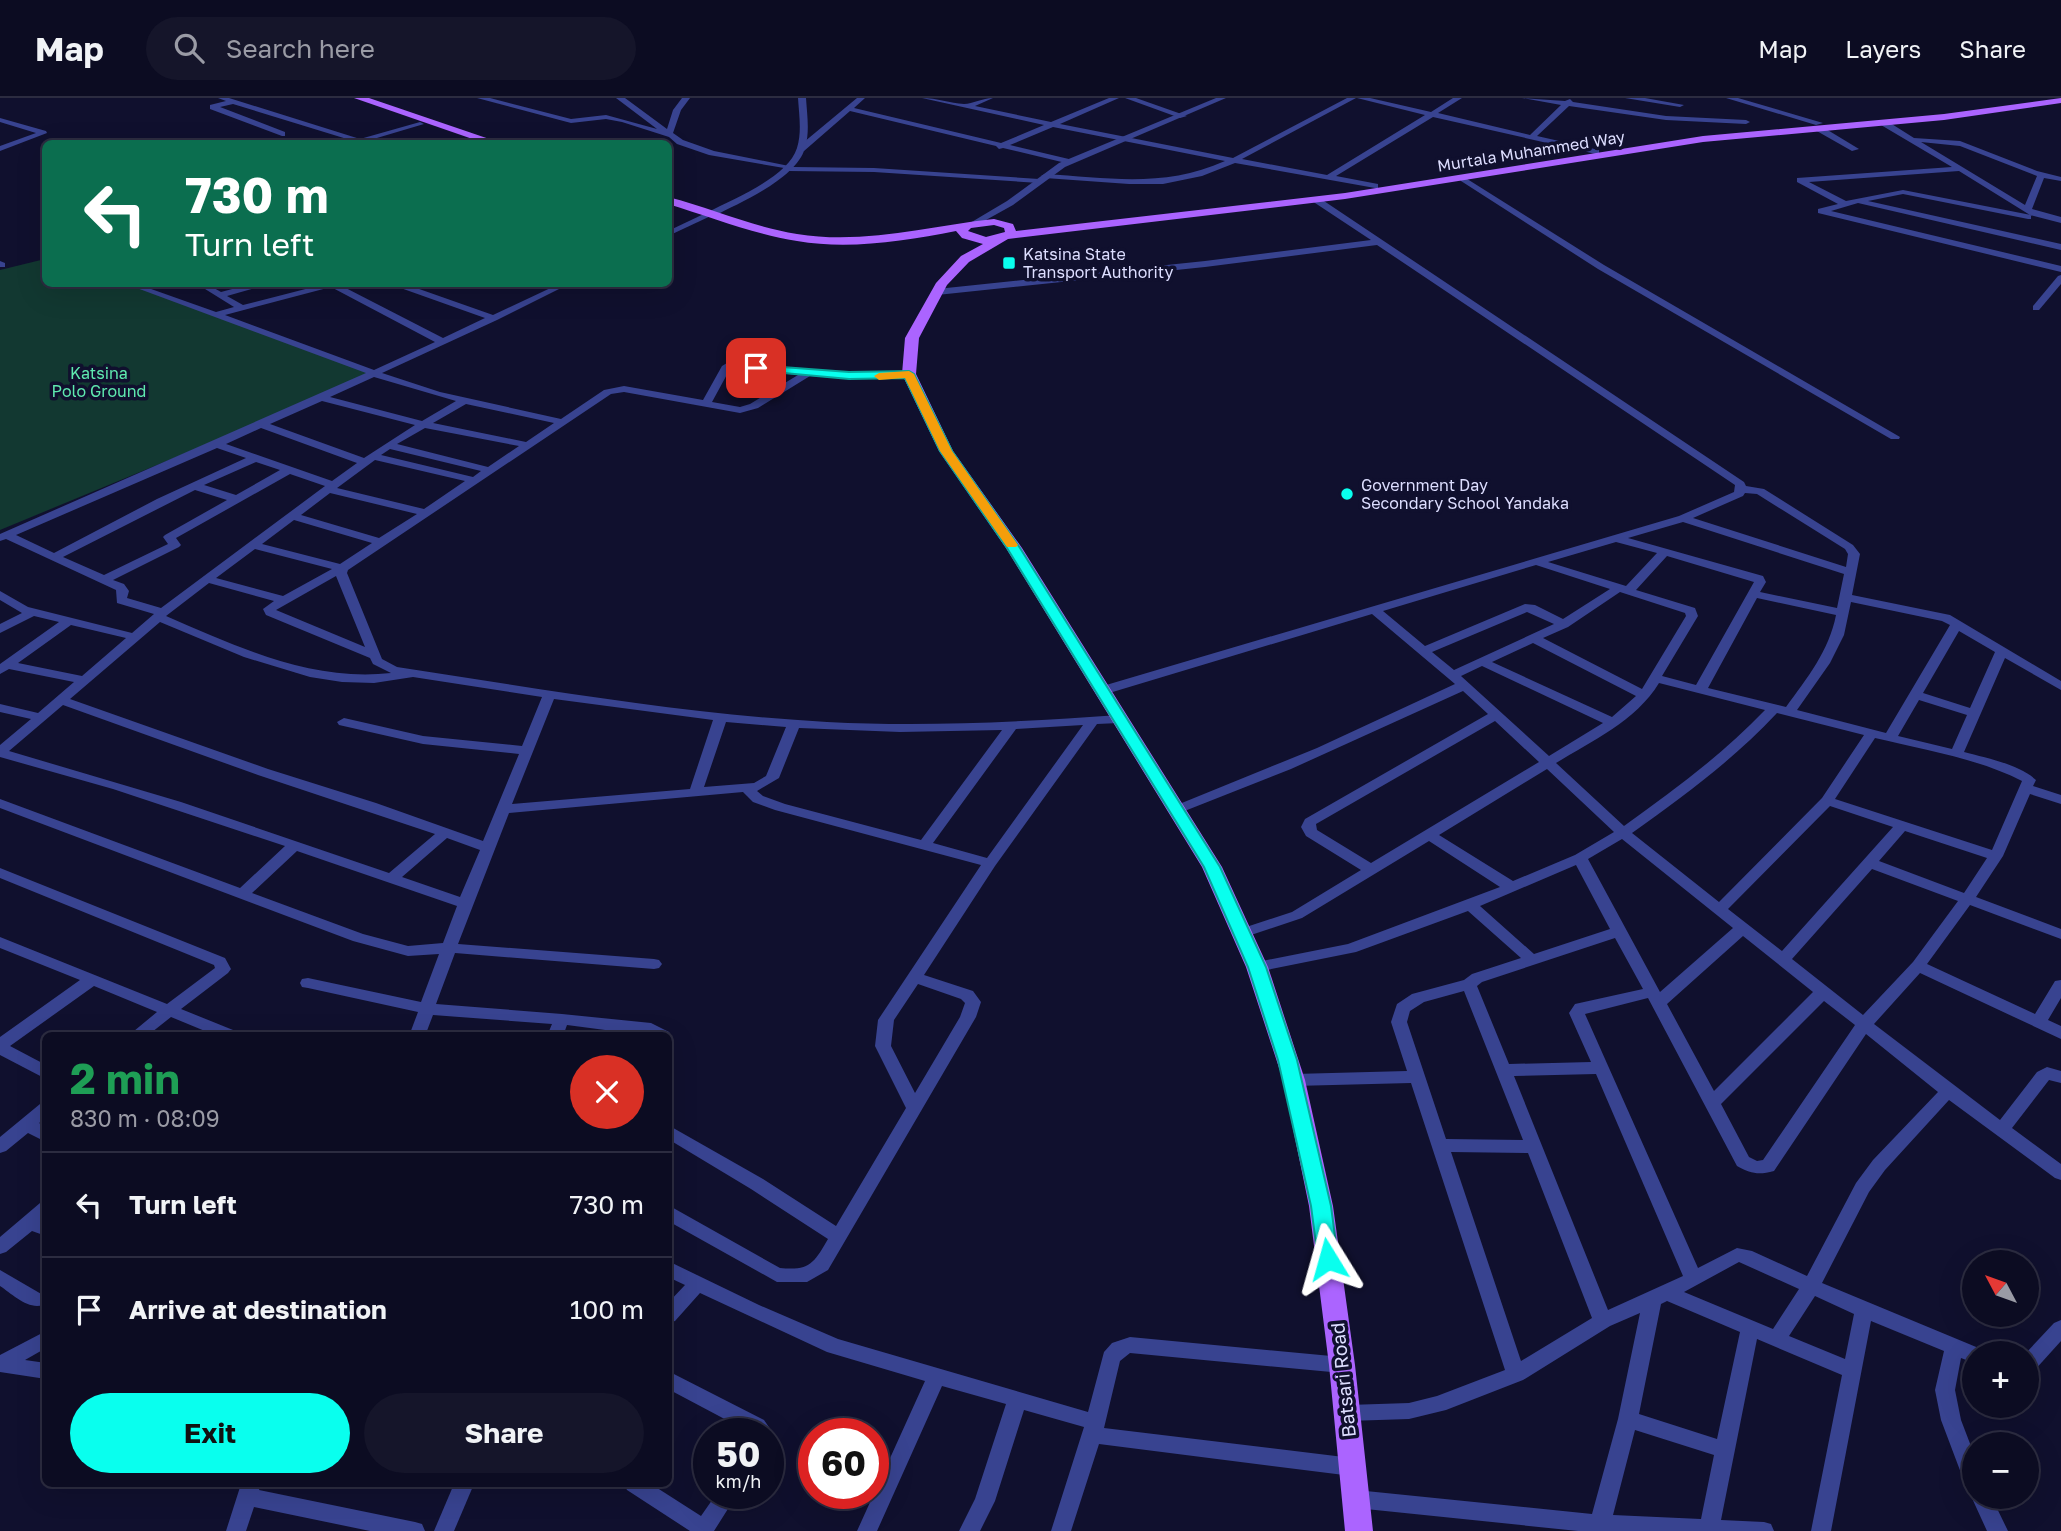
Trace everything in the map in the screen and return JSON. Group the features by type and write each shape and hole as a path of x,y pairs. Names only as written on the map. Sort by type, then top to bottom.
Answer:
{"main road":[{"path":"344,98 467,140"},
{"path":"359,98 487,140"},
{"name":"Murtala Muhammed Way","path":"1004,231 1315,199 1464,179 1703,139 1923,115 2044,98"},
{"name":"Murtala Muhammed Way","path":"1004,231 1375,186 1687,138 1884,123 2061,100"},
{"path":"672,202 765,238 821,245 867,244 969,230 1004,231"},
{"path":"672,207 707,216"},
{"path":"969,230 1004,231"},
{"path":"965,259 969,230"},
{"path":"909,374 910,346 937,292 965,259 1004,231"},
{"name":"Batsari Road","path":"909,374 946,451 1014,548 1212,867 1257,967 1294,1080 1321,1206 1348,1413 1359,1531"}],"street":[{"path":"222,98 360,140"},
{"path":"481,98 571,121 606,117 623,120 712,153 789,168 1153,183 1182,179 1233,160 1352,98"},
{"path":"620,98 668,135"},
{"path":"668,135 677,110 686,98"},
{"path":"801,149 802,98"},
{"path":"672,232 707,216 789,168 801,149 861,98"},
{"path":"926,98 1124,139 1375,186"},
{"path":"965,107 989,98"},
{"path":"999,147 1115,98"},
{"path":"1129,98 1183,116"},
{"path":"969,230 1042,178 1070,162 1222,98"},
{"path":"1361,98 1596,152"},
{"path":"1328,178 1458,98"},
{"path":"1526,98 1666,118 1746,122"},
{"path":"1532,136 1574,98"},
{"path":"1603,109 1616,98"},
{"path":"1666,118 1688,98"},
{"path":"1730,98 1818,126 1855,149"},
{"path":"1624,112 1633,99 1680,105"},
{"path":"233,102 213,107 282,134"},
{"path":"230,114 254,108"},
{"path":"849,109 1070,162"},
{"path":"0,120 43,133 0,149"},
{"path":"1884,123 2029,213"},
{"path":"366,140 420,124"},
{"path":"267,138 310,125"},
{"path":"1912,140 1961,144 2041,177 2061,179"},
{"path":"1845,204 1800,180 1959,169"},
{"path":"2003,234 2029,213 2041,177"},
{"path":"1464,179 1601,267 1895,437"},
{"path":"2061,220 1903,192 1821,211 2061,269"},
{"path":"1101,691 1683,518 1739,494 1740,484 1315,199"},
{"path":"1856,201 2061,247"},
{"path":"1004,231 1010,203"},
{"path":"2048,218 2061,208"},
{"path":"937,292 1205,264 1378,242"},
{"path":"2036,308 2061,278"},
{"path":"138,287 376,374 465,400 562,422"},
{"path":"206,287 242,308"},
{"path":"220,295 248,287"},
{"path":"215,315 321,287"},
{"path":"338,287 443,342"},
{"path":"406,287 494,318"},
{"path":"3,536 219,445 559,287"},
{"path":"706,404 727,366 806,374 909,374"},
{"path":"375,656 270,612 269,609 342,568 379,541 608,392 618,389 746,409 806,374"},
{"path":"323,398 422,424 527,445"},
{"path":"0,752 207,579 388,445 465,400"},
{"path":"263,425 369,459 473,480"},
{"path":"219,445 332,488 425,512"},
{"path":"388,445 489,470"},
{"path":"54,557 256,458"},
{"path":"103,580 175,545 169,537 289,470"},
{"path":"195,486 236,499"},
{"path":"1741,489 1760,491 1853,550 1838,635 1824,663 1789,713"},
{"path":"294,516 379,541"},
{"path":"1683,518 1850,572"},
{"path":"3,536 120,587 123,591 121,600 270,663 339,679 383,679 417,673"},
{"path":"1616,538 1759,578 1760,582 1700,690"},
{"path":"254,545 342,568"},
{"path":"1177,810 1261,779 1334,747 1458,680 1483,662 1564,624 1623,590 1663,553"},
{"path":"1242,933 1297,915 1613,723 1645,695 1692,616 1691,611 1537,562"},
{"path":"342,568 341,573 375,656 383,666 417,673 650,709 794,723 960,729 1119,719"},
{"path":"207,579 282,600"},
{"path":"1753,594 1842,613"},
{"path":"0,595 33,612 135,637"},
{"path":"1845,597 1946,618 2061,686"},
{"path":"1424,652 1525,608 1531,608 1564,624"},
{"path":"1375,611 1458,680 1623,833 1948,1091 2061,1173"},
{"path":"0,629 33,612"},
{"path":"4,668 66,622"},
{"path":"1890,738 1956,625"},
{"path":"1534,639 1645,695"},
{"path":"1956,755 2002,651"},
{"path":"1483,662 1613,723"},
{"path":"4,668 84,680"},
{"path":"1580,858 1743,1161 1755,1168 1768,1166 1864,1024 1918,966 1996,856 2029,780 2024,776 1956,755 1654,678"},
{"path":"418,1032 465,904 550,693"},
{"path":"1915,695 1974,713"},
{"path":"60,700 489,848"},
{"path":"0,708 40,717"},
{"path":"1257,967 1351,948 1471,905 1580,858 1623,833 1689,786 1739,745 1773,709"},
{"path":"1372,870 1311,833 1308,827 1310,822 1496,715"},
{"path":"696,792 721,716"},
{"path":"914,1107 883,1046 886,1020 990,863 1093,721"},
{"path":"344,722 423,740 528,751"},
{"path":"505,808 757,787 772,778 794,723"},
{"path":"925,845 1012,726"},
{"path":"1719,910 1827,801 1871,734"},
{"path":"0,752 169,801 465,904"},
{"path":"746,788 758,799 780,807 990,863"},
{"path":"2026,788 2061,800"},
{"path":"1827,801 1996,856"},
{"path":"0,803 358,938 408,951 449,948 654,964"},
{"path":"1783,960 1903,825"},
{"path":"391,879 446,832"},
{"path":"1430,835 1513,888"},
{"path":"243,893 294,846"},
{"path":"1870,863 2061,934"},
{"path":"0,873 220,962 223,969 141,1032"},
{"path":"1471,905 1532,960"},
{"path":"1693,1277 1577,1010 1655,997 1742,928"},
{"path":"1516,1374 1399,1021 1403,1008 1418,998 1469,984 1477,978 1619,930"},
{"path":"0,942 221,1032"},
{"path":"1918,966 2061,1033"},
{"path":"672,1214 777,1275 797,1277 812,1274 822,1265 968,1017 973,1002 967,995 914,976"},
{"path":"42,1071 0,1046 7,1032 91,980"},
{"path":"308,983 427,1009 562,1019 651,1029 656,1032"},
{"path":"1469,984 1603,1321"},
{"path":"2038,1023 2061,985"},
{"path":"1713,1102 1823,992"},
{"path":"557,1032 562,1019"},
{"path":"1503,1070 1601,1068"},
{"path":"2001,1130 2043,1076 2047,1073 2061,1077"},
{"path":"1294,1080 1418,1077"},
{"path":"1776,1340 1811,1286 1863,1188 1879,1165 1948,1091"},
{"path":"0,1146 42,1111"},
{"path":"27,1124 42,1133"},
{"path":"672,1133 838,1237"},
{"path":"1440,1145 1533,1147"},
{"path":"0,1247 37,1226"},
{"path":"1348,1413 1409,1411 1439,1404 1516,1374 1603,1321 1659,1297 1737,1255 1746,1256 1962,1351"},
{"path":"672,1270 834,1346 1017,1400 1093,1428 1352,1467"},
{"path":"0,1277 36,1300"},
{"path":"672,1312 698,1283"},
{"path":"1659,1297 1750,1329 1852,1371"},
{"path":"1600,1524 1659,1297"},
{"path":"1821,1531 1864,1310"},
{"path":"2039,1352 2061,1328"},
{"path":"1709,1529 1750,1329"},
{"path":"0,1364 42,1341"},
{"path":"1061,1531 1093,1428 1111,1358 1119,1349 1130,1345 1342,1365"},
{"path":"1954,1348 1945,1390 1951,1420 1962,1449"},
{"path":"0,1364 42,1370"},
{"path":"867,1531 937,1376"},
{"path":"672,1381 742,1418"},
{"path":"970,1531 985,1501 1017,1400"},
{"path":"1628,1419 1724,1450"},
{"path":"444,1531 463,1487"},
{"path":"638,1487 703,1530 717,1509"},
{"path":"236,1531 249,1490 415,1531"},
{"path":"1356,1499 1600,1524 1764,1531"},
{"path":"1987,1509 1998,1531"}],"green space":[{"name":"Katsina Polo Ground","path":"42,260 42,287 140,287 379,373 0,530 0,270"}],"slow traffic":[{"path":"879,376 909,374 946,451 1011,545"}],"place":[{"name":"Katsina State Transport Authority","path":"1009,263"},
{"name":"Government Day Secondary School Yandaka","path":"1347,494"}],"route":[{"path":"756,368 849,376 909,374 946,451 1014,548 1212,867 1257,967 1294,1080 1321,1206 1328,1259"}]}
